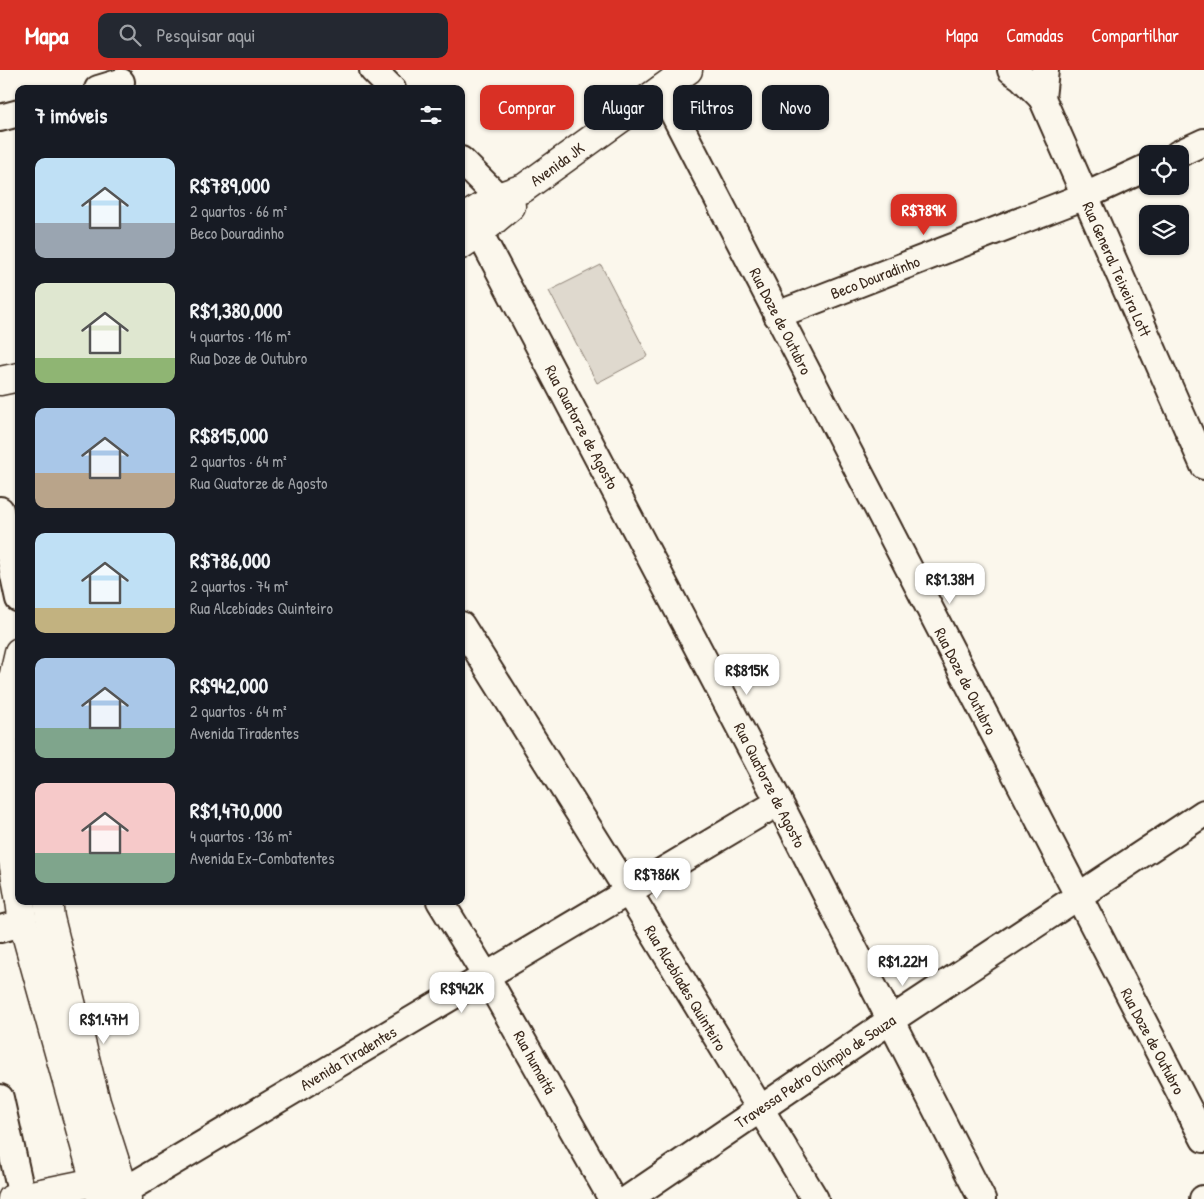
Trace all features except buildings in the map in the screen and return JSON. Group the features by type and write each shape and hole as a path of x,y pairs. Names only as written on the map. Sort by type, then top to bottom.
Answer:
{"main road":[{"name":"Avenida JK","path":"663,88 688,70"},
{"name":"Avenida JK","path":"468,228 604,130"},
{"path":"0,381 15,378"},
{"path":"15,672 4,727 2,752 3,788 15,869"},
{"path":"48,905 50,918 96,1102 112,1193"},
{"path":"14,918 112,1193"},
{"name":"Avenida Tiradentes","path":"17,1198 112,1193"}],"street":[{"path":"373,70 388,85"},
{"path":"1011,70 1021,77 1042,98"},
{"path":"1042,98 1046,70"},
{"name":"Rua Doze de Outubro","path":"663,93 1204,1139"},
{"name":"Rua General Teixeira Lott","path":"1042,98 1204,466"},
{"path":"0,118 15,113"},
{"path":"1189,149 1204,142"},
{"path":"465,163 510,198"},
{"name":"Beco Douradinho","path":"777,315 1085,196 1139,172"},
{"name":"Rua Quatorze de Agosto","path":"468,228 779,802 982,1199"},
{"path":"15,503 0,509 15,580"},
{"name":"Rua Alcebíades Quinteiro","path":"465,631 628,891 759,1110 815,1199"},
{"name":"Avenida Tiradentes","path":"112,1193 486,976 779,802"},
{"name":"Travessa Pedro Olímpio de Souza","path":"628,1199 891,1020 1204,813"},
{"name":"Rua humaitá","path":"442,905 486,976 612,1199"},
{"path":"0,1098 17,1198"}],"shaded area":[{"path":"601,265 648,356 597,383 549,291"}]}
